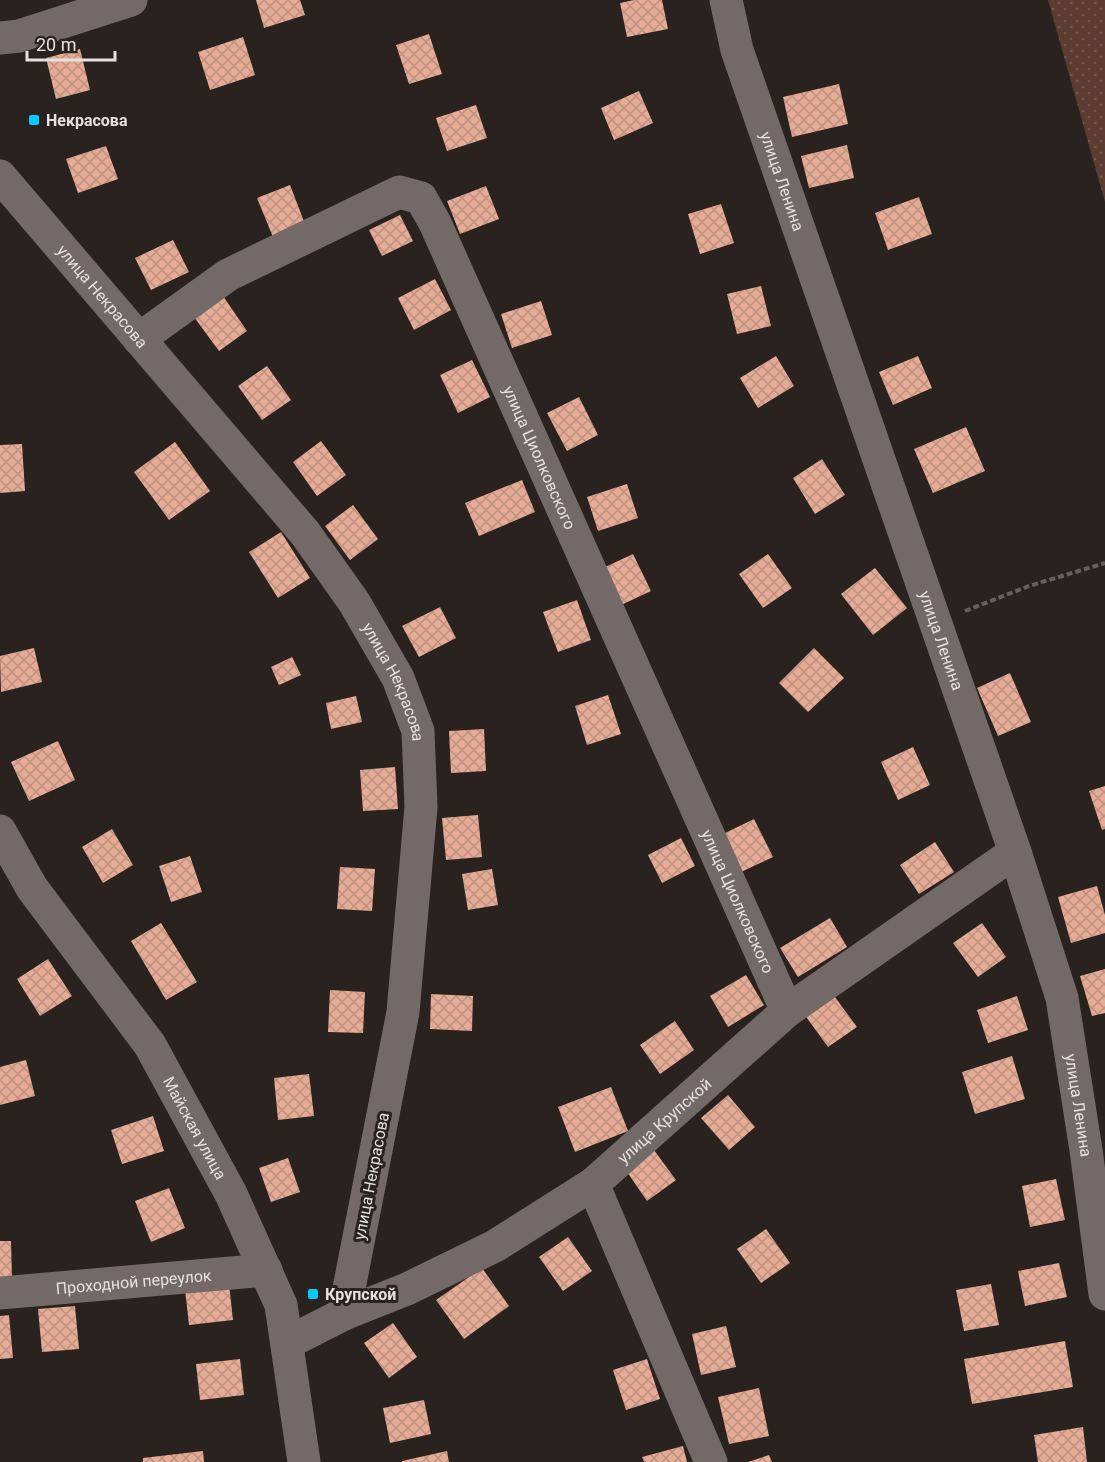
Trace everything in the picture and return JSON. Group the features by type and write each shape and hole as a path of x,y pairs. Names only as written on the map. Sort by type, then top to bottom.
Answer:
{"street":[{"path":"0,38 19,36 131,0"},
{"name":"улица Ленина","path":"726,0 737,50 933,624 1015,852 1062,998 1086,1150 1105,1294"},
{"name":"улица Некрасова","path":"0,176 305,533 354,602 398,678 418,731 422,807 403,1012 344,1314"},
{"name":"улица Циолковского","path":"139,339 228,274 399,192 421,198 435,223 787,1011"},
{"name":"Майская улица","path":"0,831 32,888 150,1045 231,1194 282,1305 304,1462"},
{"name":"улица Крупской","path":"286,1343 344,1314 407,1289 495,1246 593,1184 787,1011 1015,852"},
{"path":"593,1184 711,1462"},
{"name":"Проходной переулок","path":"0,1293 266,1270"}],"path":[{"path":"933,624 1029,585 1105,563"}],"shaded area":[{"path":"1048,0 1105,0 1105,202"}],"building":[{"path":"256,0 300,0 305,15 264,28"},
{"path":"634,0 662,0 668,29 627,37 620,3"},
{"path":"429,34 442,74 409,84 396,45"},
{"path":"243,37 255,75 210,90 198,52"},
{"path":"80,49 90,90 56,99 46,58"},
{"path":"839,84 848,124 792,137 783,97"},
{"path":"639,91 653,123 614,140 601,108"},
{"path":"476,105 487,138 447,151 436,118"},
{"path":"847,145 854,178 809,188 801,156"},
{"path":"106,146 118,179 78,193 66,159"},
{"path":"290,185 305,224 273,237 257,198"},
{"path":"486,186 499,219 460,234 447,201"},
{"path":"919,197 932,234 888,250 875,213"},
{"path":"721,204 734,243 700,254 688,214"},
{"path":"400,215 413,241 382,256 369,230"},
{"path":"173,240 189,272 151,290 135,258"},
{"path":"435,279 451,310 414,330 398,298"},
{"path":"761,286 771,326 737,334 727,294"},
{"path":"223,296 247,331 219,351 194,317"},
{"path":"541,301 552,335 512,348 501,314"},
{"path":"776,356 794,386 758,408 740,378"},
{"path":"918,356 932,388 893,405 879,372"},
{"path":"472,360 490,397 458,413 440,375"},
{"path":"267,366 291,400 262,420 238,386"},
{"path":"579,397 598,435 567,451 547,413"},
{"path":"966,427 985,471 933,493 914,449"},
{"path":"321,441 346,475 317,496 293,462"},
{"path":"175,442 210,491 169,520 134,472"},
{"path":"22,444 25,491 0,493 0,445"},
{"path":"822,459 845,495 815,514 793,478"},
{"path":"522,480 535,512 479,536 465,503"},
{"path":"627,484 638,518 598,531 587,497"},
{"path":"353,505 378,539 350,560 325,526"},
{"path":"281,532 310,578 278,598 249,552"},
{"path":"633,554 651,591 619,606 601,569"},
{"path":"768,554 792,588 763,608 739,574"},
{"path":"875,568 907,608 873,635 841,594"},
{"path":"577,600 591,640 558,652 543,612"},
{"path":"440,607 456,638 419,657 402,626"},
{"path":"34,648 42,682 1,692 0,656"},
{"path":"814,648 844,678 808,712 779,683"},
{"path":"292,657 301,675 279,685 271,667"},
{"path":"1010,673 1031,722 998,736 977,688"},
{"path":"608,695 621,734 587,745 575,706"},
{"path":"356,696 362,722 331,729 326,703"},
{"path":"484,729 486,771 451,773 449,731"},
{"path":"58,741 75,780 29,801 11,762"},
{"path":"913,747 930,785 898,800 881,762"},
{"path":"395,767 398,809 363,811 360,770"},
{"path":"1105,786 1105,829 1102,830 1089,791"},
{"path":"478,815 482,857 446,860 442,818"},
{"path":"754,819 773,857 741,872 723,834"},
{"path":"112,829 133,865 103,883 82,847"},
{"path":"681,838 695,866 662,883 648,855"},
{"path":"935,842 954,872 919,894 900,865"},
{"path":"190,856 202,892 171,902 159,866"},
{"path":"340,867 375,869 372,911 337,909"},
{"path":"492,869 498,905 468,910 462,874"},
{"path":"1097,886 1105,915 1105,933 1071,943 1058,897"},
{"path":"830,918 847,947 798,977 780,948"},
{"path":"161,923 197,982 166,1000 131,941"},
{"path":"982,923 1006,957 978,977 953,943"},
{"path":"48,959 72,996 40,1016 17,979"},
{"path":"1105,969 1105,1013 1092,1016 1080,976"},
{"path":"746,975 764,1005 728,1027 710,996"},
{"path":"330,990 365,992 363,1033 328,1032"},
{"path":"832,993 857,1027 828,1047 804,1014"},
{"path":"431,994 473,996 472,1031 430,1029"},
{"path":"1017,996 1028,1030 988,1043 977,1010"},
{"path":"675,1021 694,1050 660,1074 640,1045"},
{"path":"1012,1056 1025,1099 975,1114 962,1072"},
{"path":"26,1060 35,1096 0,1105 0,1067"},
{"path":"309,1074 314,1116 278,1120 274,1078"},
{"path":"611,1087 628,1131 575,1152 558,1107"},
{"path":"728,1095 755,1127 729,1150 701,1118"},
{"path":"153,1116 164,1151 122,1164 111,1130"},
{"path":"651,1146 676,1180 647,1201 623,1166"},
{"path":"288,1158 300,1192 271,1202 259,1168"},
{"path":"1056,1179 1065,1220 1030,1227 1022,1186"},
{"path":"169,1188 185,1228 151,1242 135,1201"},
{"path":"766,1229 790,1263 761,1283 737,1249"},
{"path":"568,1237 592,1271 563,1291 539,1257"},
{"path":"0,1241 11,1241 12,1278 0,1278"},
{"path":"1059,1263 1067,1297 1025,1306 1018,1271"},
{"path":"482,1268 509,1306 464,1339 436,1300"},
{"path":"229,1284 233,1320 189,1325 185,1289"},
{"path":"991,1284 999,1325 964,1331 956,1290"},
{"path":"75,1306 79,1349 42,1352 38,1309"},
{"path":"9,1315 13,1358 0,1359 0,1316"},
{"path":"393,1323 417,1357 389,1378 364,1343"},
{"path":"726,1326 736,1367 701,1375 692,1334"},
{"path":"1065,1341 1073,1387 972,1404 964,1359"},
{"path":"240,1359 244,1395 200,1400 196,1364"},
{"path":"647,1359 660,1399 626,1410 613,1370"},
{"path":"759,1388 769,1436 729,1444 718,1397"},
{"path":"424,1400 431,1434 390,1443 383,1408"},
{"path":"1083,1427 1087,1462 1038,1462 1034,1435"},
{"path":"683,1446 687,1462 644,1462 642,1457"},
{"path":"203,1451 204,1462 143,1462 143,1458"},
{"path":"447,1451 449,1462 402,1462 402,1461"},
{"path":"769,1455 772,1462 748,1462"}],"place":[{"name":"Некрасова","path":"34,120"},
{"name":"Крупской","path":"313,1294"}]}
